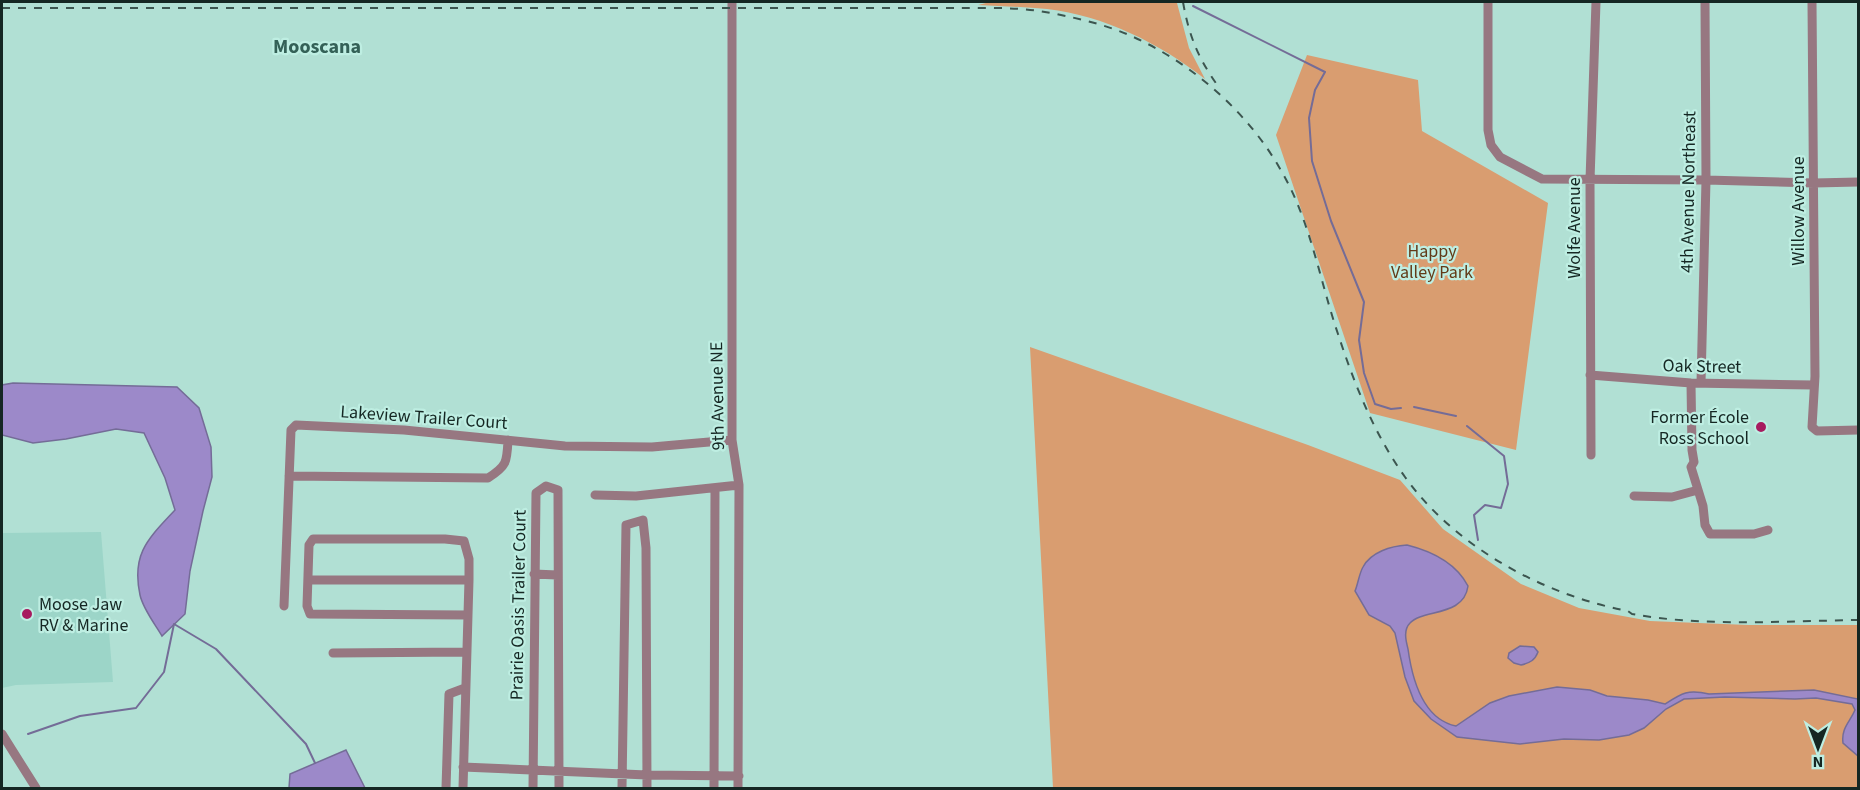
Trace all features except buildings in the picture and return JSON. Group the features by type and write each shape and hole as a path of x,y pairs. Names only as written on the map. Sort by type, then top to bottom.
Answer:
{"street":[{"name":"9th Avenue NE","path":"732,2 732,440 739,485 738,789"},
{"path":"1488,2 1488,130 1491,145 1500,157 1542,179 1858,182"},
{"name":"Wolfe Avenue","path":"1591,455 1590,180 1596,2"},
{"name":"4th Avenue Northeast","path":"1705,2 1706,180 1692,450 1694,462 1691,467 1703,506 1705,525 1710,534 1754,534 1768,530"},
{"name":"Willow Avenue","path":"1812,2 1815,376 1812,427 1817,431 1858,430"},
{"name":"Oak Street","path":"1590,375 1696,383 1813,385"},
{"name":"Lakeview Trailer Court","path":"284,606 291,430 296,425 404,430 566,446 652,447 732,440"},
{"path":"289,476 488,478 501,470 507,460 508,440"},
{"path":"595,495 636,496 739,485"},
{"name":"Prairie Oasis Trailer Court","path":"533,789 536,493 546,486 558,490 559,789"},
{"path":"714,789 715,488"},
{"path":"1634,496 1672,496 1698,490"},
{"path":"622,789 626,525 643,520 646,575 647,789"},
{"path":"463,789 466,652 468,615 469,580 469,559 464,541 445,538 314,539 309,545 307,606 310,614 468,615"},
{"path":"534,574 557,575"},
{"path":"625,575 646,575"},
{"path":"308,580 469,580"},
{"path":"333,653 466,652"},
{"path":"446,789 449,694 465,688"},
{"path":"2,734 36,789"},
{"path":"463,767 647,775 739,776"}],"shaded area":[{"path":"13,383 177,387 199,408 211,447 212,477 190,571 185,614 162,636 146,611 140,595 138,568 144,547 175,510 165,478 144,433 116,429 33,443 2,435 2,385"},
{"path":"101,532 113,682 16,685 2,688 2,533"},
{"path":"1407,545 1442,559 1457,571 1468,586 1465,596 1459,603 1451,608 1416,619 1410,623 1406,632 1412,672 1421,696 1427,706 1444,722 1456,726 1490,703 1509,696 1557,687 1590,690 1607,696 1665,704 1690,692 1709,694 1814,690 1858,699 1858,756 1843,743 1845,729 1855,710 1852,704 1816,698 1684,699 1666,709 1644,728 1629,735 1599,740 1564,739 1520,744 1457,737 1431,719 1414,701 1405,677 1395,633 1390,626 1369,615 1355,591 1362,570 1371,557 1388,548"},
{"path":"1520,646 1534,647 1538,652 1532,661 1521,665 1508,658 1509,653"},
{"path":"346,750 365,788 289,788 290,774"}],"green space":[{"path":"990,2 1175,2 1189,48 1205,79 1150,43 1110,25 1090,18 1047,9 978,5"},
{"name":"Happy Valley Park","path":"1307,55 1418,80 1422,131 1548,203 1516,450 1370,413 1276,135"},
{"path":"1030,347 1308,445 1400,480 1443,529 1521,584 1579,608 1650,621 1748,625 1858,625 1858,788 1053,788"}],"waterway":[{"path":"1193,6 1325,72 1315,90 1309,118 1312,161 1331,221 1364,302 1359,340 1364,373 1375,404 1391,409 1401,408"},
{"path":"1414,407 1456,416"},
{"path":"1467,426 1504,456 1508,484 1501,508 1485,505 1474,515 1478,540"},
{"path":"28,734 80,716 136,708 164,672 174,624 216,649 306,744 315,763"}],"railway":[{"path":"1183,2 1195,46 1218,86"},
{"path":"2,8 997,8 1039,11 1107,27 1151,46 1194,73 1233,107 1266,146 1299,207 1344,352 1374,426 1405,477 1450,526 1504,565 1534,580 1596,604 1628,611 1632,614 1716,622 1858,620"}],"place":[{"name":"Former École Ross School","path":"1761,427"},
{"name":"Moose Jaw RV & Marine","path":"27,614"}],"district":[{"name":"Mooscana","path":"317,46"}]}
